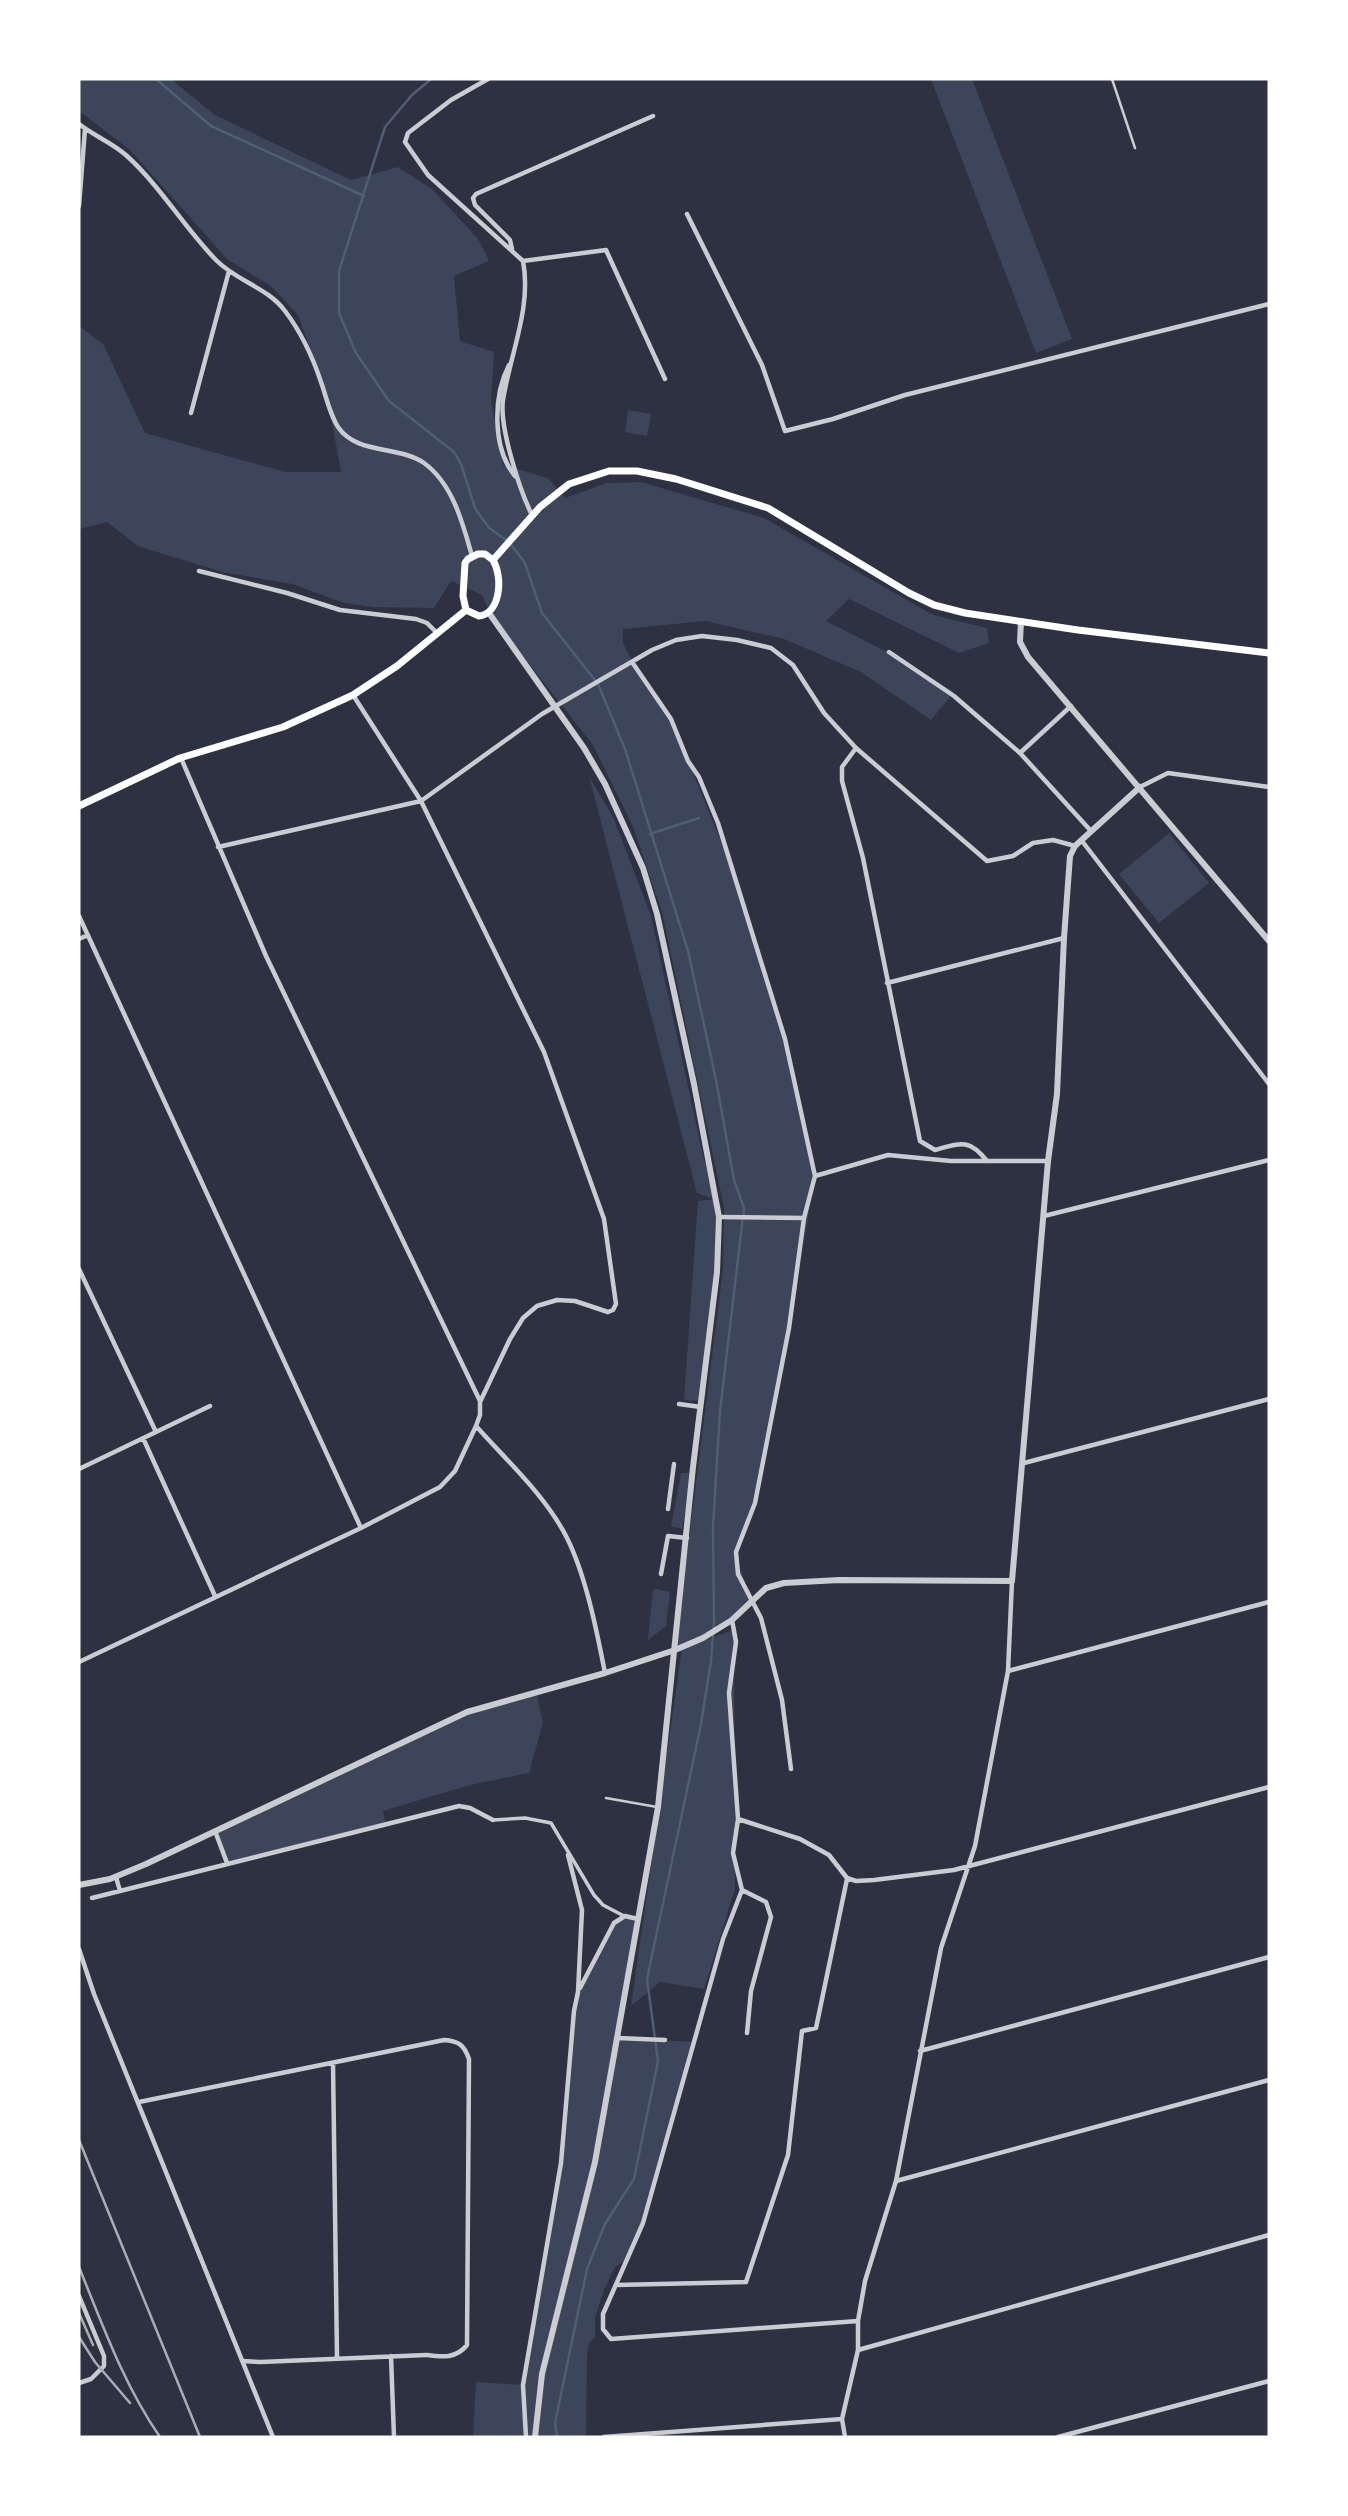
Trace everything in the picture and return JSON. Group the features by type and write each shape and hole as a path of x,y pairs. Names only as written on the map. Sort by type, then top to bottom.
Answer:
{"main road":[{"path":"493,560 556,492 583,477 609,471 637,471 768,508 909,593 934,605 965,613 1269,653"},
{"path":"485,554 493,560 497,570 497,599 489,613 475,616 466,610 463,601 463,569 472,556 485,554"},
{"path":"79,806 180,758 283,727 353,695 397,666 466,610"}],"street":[{"path":"488,79 451,100 408,133 405,142 421,167 523,261 526,288 502,403 518,479 532,515"},
{"path":"512,250 510,240 475,205 473,198 476,194 653,116"},
{"path":"79,124 126,154 167,198 218,262 283,308 317,369 337,426 347,437 360,444 404,454 424,463 443,483 459,514 472,556"},
{"path":"79,206 85,129"},
{"path":"687,214 762,365 785,431 905,396 1269,304"},
{"path":"523,261 606,250 665,379"},
{"path":"191,414 229,271"},
{"path":"200,571 288,593 340,611 416,619 427,623 437,633"},
{"path":"489,613 584,748 605,784 643,868 660,927 719,1217 717,1272 658,1807 595,2162 542,2374 535,2437"},
{"path":"1021,621 1019,634 1023,649 1269,941"},
{"path":"218,847 421,802 529,723 587,688 676,640 702,636 771,648 793,665 824,713 856,748 987,861 1013,856 1033,843 1053,840 1075,846"},
{"path":"889,652 954,696 1020,752 1091,831"},
{"path":"632,662 671,719 718,823 785,1039 816,1176 804,1217 789,1328 755,1503 736,1552 738,1574 761,1618 782,1700 791,1769"},
{"path":"79,1662 361,1528 440,1487 455,1471 480,1415 480,1402 523,1318 537,1306 557,1300 575,1301 608,1312 613,1310 616,1298 604,1219 544,1052 421,802 353,695"},
{"path":"1020,752 1071,706"},
{"path":"856,748 842,767 842,780 863,858 920,1141 935,1150 962,1143 977,1148 987,1161"},
{"path":"180,758 276,977 480,1402"},
{"path":"845,2437 842,2419 858,2350 858,2321 865,2281 896,2181 941,1948 975,1846 1008,1671 1012,1581 1048,1161 1058,1094 1070,856 1075,846 1140,787 1168,773 1269,788"},
{"path":"1082,841 1269,1083"},
{"path":"79,916 361,1528"},
{"path":"79,939 88,935"},
{"path":"887,983 1064,938"},
{"path":"816,1176 888,1156 951,1161 1048,1161"},
{"path":"1044,1216 1269,1160"},
{"path":"719,1217 804,1217"},
{"path":"79,1269 156,1432"},
{"path":"1024,1463 1269,1399"},
{"path":"679,1404 701,1407"},
{"path":"79,1469 210,1406"},
{"path":"476,1426 542,1500 567,1538 594,1619 605,1672"},
{"path":"143,1438 215,1596"},
{"path":"668,1509 674,1464"},
{"path":"661,1574 668,1536 687,1538"},
{"path":"79,1885 116,1877 467,1712 605,1672 675,1650 703,1638 722,1628 766,1588 784,1583 839,1580 1012,1581"},
{"path":"1008,1671 1269,1602"},
{"path":"732,1620 736,1642 729,1693 738,1819 733,1853 743,1890 723,1939 643,2223 603,2314 603,2329 611,2339 858,2321"},
{"path":"738,1819 800,1839 829,1855 847,1878 856,1881 874,1880 966,1867 1269,1787"},
{"path":"92,1898 459,1806 493,1819 525,1818 551,1823 568,1855 603,1905 638,1919"},
{"path":"215,1830 227,1863"},
{"path":"526,2437 523,2385 557,2183 578,1992 582,1910 568,1855"},
{"path":"116,1877 120,1891"},
{"path":"616,2285 746,2282 788,2155 802,2031 816,2028 847,1878"},
{"path":"743,1890 765,1902 771,1917 751,1991 747,2033"},
{"path":"578,1992 614,1923 625,1916"},
{"path":"79,1949 94,1994 273,2437"},
{"path":"920,2051 1269,1957"},
{"path":"616,2038 665,2040"},
{"path":"139,2102 444,2040 456,2041 465,2047 469,2059 467,2345 461,2352 442,2357 242,2361"},
{"path":"333,2063 337,2357"},
{"path":"896,2181 1269,2080"},
{"path":"858,2350 1269,2235"},
{"path":"79,2296 104,2356 104,2366 91,2379 79,2383"},
{"path":"391,2356 394,2437"},
{"path":"1058,2437 1269,2381"},
{"path":"604,2437 842,2419"}],"lane":[{"path":"1112,79 1135,148"},
{"path":"606,1798 658,1807"}],"shaded area":[{"path":"79,79 171,79 215,115 351,180 398,167 432,189 478,239 489,261 454,276 460,341 494,352 491,400 503,465 548,478 565,498 607,483 641,482 764,518 933,615 987,628 989,643 959,653 849,599 826,621 901,659 954,692 931,720 861,672 784,639 706,621 623,629 623,643 632,661 671,719 740,888 785,1039 815,1176 789,1328 754,1502 736,1552 750,1601 721,1628 693,1644 734,1630 735,1889 704,1989 660,1982 631,2006 682,1648 675,1650 723,1269 724,1208 662,912 633,827 593,745 492,617 482,595 451,581 434,608 373,607 344,603 292,584 222,572 138,546 107,522 80,529 79,537 79,326 103,344 145,433 285,472 341,472 327,395 298,315 272,287 227,259 130,150 79,111"},
{"path":"931,79 972,79 1072,339 1036,353"},
{"path":"628,410 651,414 647,436 625,432"},
{"path":"589,776 614,819 651,916 704,1160 713,1183 712,1198 697,1193"},
{"path":"1169,833 1209,883 1159,923 1119,874"},
{"path":"717,1199 712,1316 703,1388 698,1401 684,1400 698,1201"},
{"path":"681,1473 693,1473 682,1529 671,1526"},
{"path":"653,1590 670,1592 666,1626 648,1640"},
{"path":"536,1692 543,1723 529,1773 470,1785 383,1811 386,1824 227,1863 215,1831 467,1712"},
{"path":"625,1916 638,1919 616,2038 696,2042 643,2223 625,2261 615,2267 595,2318 595,2336 587,2353 586,2437 473,2437 476,2382 522,2385 557,2183 578,1992 614,1923"}],"waterway":[{"path":"156,79 211,126 364,196"},
{"path":"431,79 412,95 385,127 339,271 339,313 356,353 389,401 454,452 461,464 475,508 489,528 509,542 525,563 542,613 598,684 625,749 688,951 734,1180 744,1208 720,1411 713,1527 714,1622 711,1661 701,1724 647,1979 658,2061 634,2179 605,2224 587,2269 555,2423 557,2437"},
{"path":"650,834 699,818"}],"railway":[{"path":"79,2140 200,2437"},
{"path":"79,2267 125,2376 160,2437"},
{"path":"79,2313 93,2345"},
{"path":"79,2337 95,2362 130,2403"}]}
